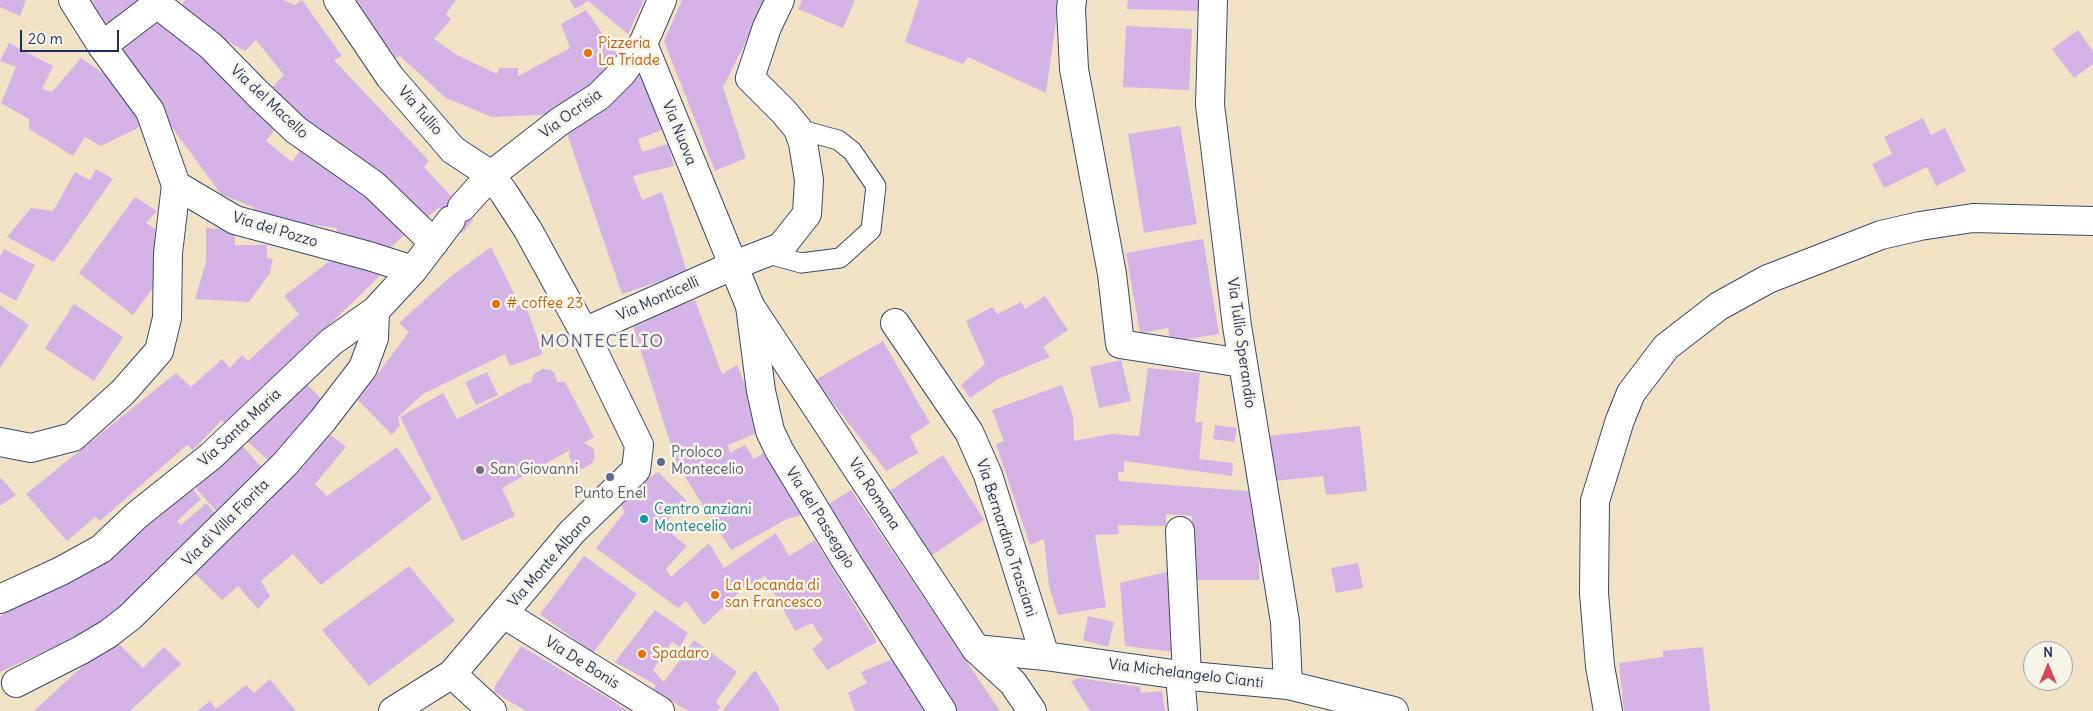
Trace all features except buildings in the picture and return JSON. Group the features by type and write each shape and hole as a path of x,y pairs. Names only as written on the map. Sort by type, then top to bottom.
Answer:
{"street":[{"path":"0,442 31,448 73,437 123,392 159,350 167,318 168,253 176,185 150,111 102,46 73,0"},
{"name":"Via Tullio","path":"338,0 390,77 453,150 491,175 516,210 584,332 639,446"},
{"path":"643,44 662,0"},
{"path":"780,0 767,27 750,78 798,129"},
{"path":"1072,0 1074,69 1112,274 1120,344 1242,363"},
{"name":"Via Tullio Sperandio","path":"1213,0 1210,105 1242,363 1285,622 1288,685"},
{"name":"Via del Macello","path":"102,46 156,2 211,46 256,93 296,130 374,185 434,243"},
{"name":"Via Ocrisia","path":"491,175 558,122 600,96 622,73 643,44"},
{"name":"Via Nuova","path":"643,44 732,266"},
{"name":"Via Monticelli","path":"584,332 732,266 781,247 807,214 808,180 803,143 798,129"},
{"name":"Via Santa Maria","path":"0,599 61,571 102,549 138,515 211,456 331,342 375,311 413,270 457,214 491,175"},
{"name":"Via del Pozzo","path":"176,185 235,220 370,256 413,270"},
{"path":"1608,711 1600,666 1594,592 1595,501 1631,393 1666,347 1719,306 1768,279 1881,235 1920,226 1973,218 2093,221"},
{"name":"Via Romana","path":"732,266 750,306 976,649 1013,682 1032,711"},
{"name":"Via del Passeggio","path":"750,306 761,391 770,431 779,450 829,534 942,711"},
{"name":"Via di Villa Fiorita","path":"16,683 81,650 130,617 285,464 323,420 362,368 374,338 375,311"},
{"name":"Via Bernardino Trasciani","path":"895,322 969,432 988,475 1045,656"},
{"name":"Via Monte Albano","path":"448,677 504,614 572,532 636,470 639,446"},
{"path":"1180,531 1184,675 1183,711"},
{"name":"Via De Bonis","path":"504,614 660,711"},
{"name":"Via Michelangelo Cianti","path":"976,649 1045,656 1184,675 1288,685 1394,711"},
{"path":"393,711 448,677"},
{"path":"425,711 448,677"},
{"path":"448,677 492,711"}],"lane":[{"path":"765,253 801,263 840,258 871,230 876,186 852,151 838,140 798,129"}],"place":[{"name":"Pizzeria La Triade","path":"588,53"},
{"name":"# coffee 23","path":"496,304"},
{"name":"Proloco Montecelio","path":"661,462"},
{"name":"San Giovanni","path":"480,470"},
{"name":"Punto Enel","path":"610,477"},
{"name":"Centro anziani Montecelio","path":"644,519"},
{"name":"La Locanda di san Francesco","path":"715,595"},
{"name":"Spadaro","path":"642,654"}],"district":[{"name":"MONTECELIO","path":"602,342"}]}
